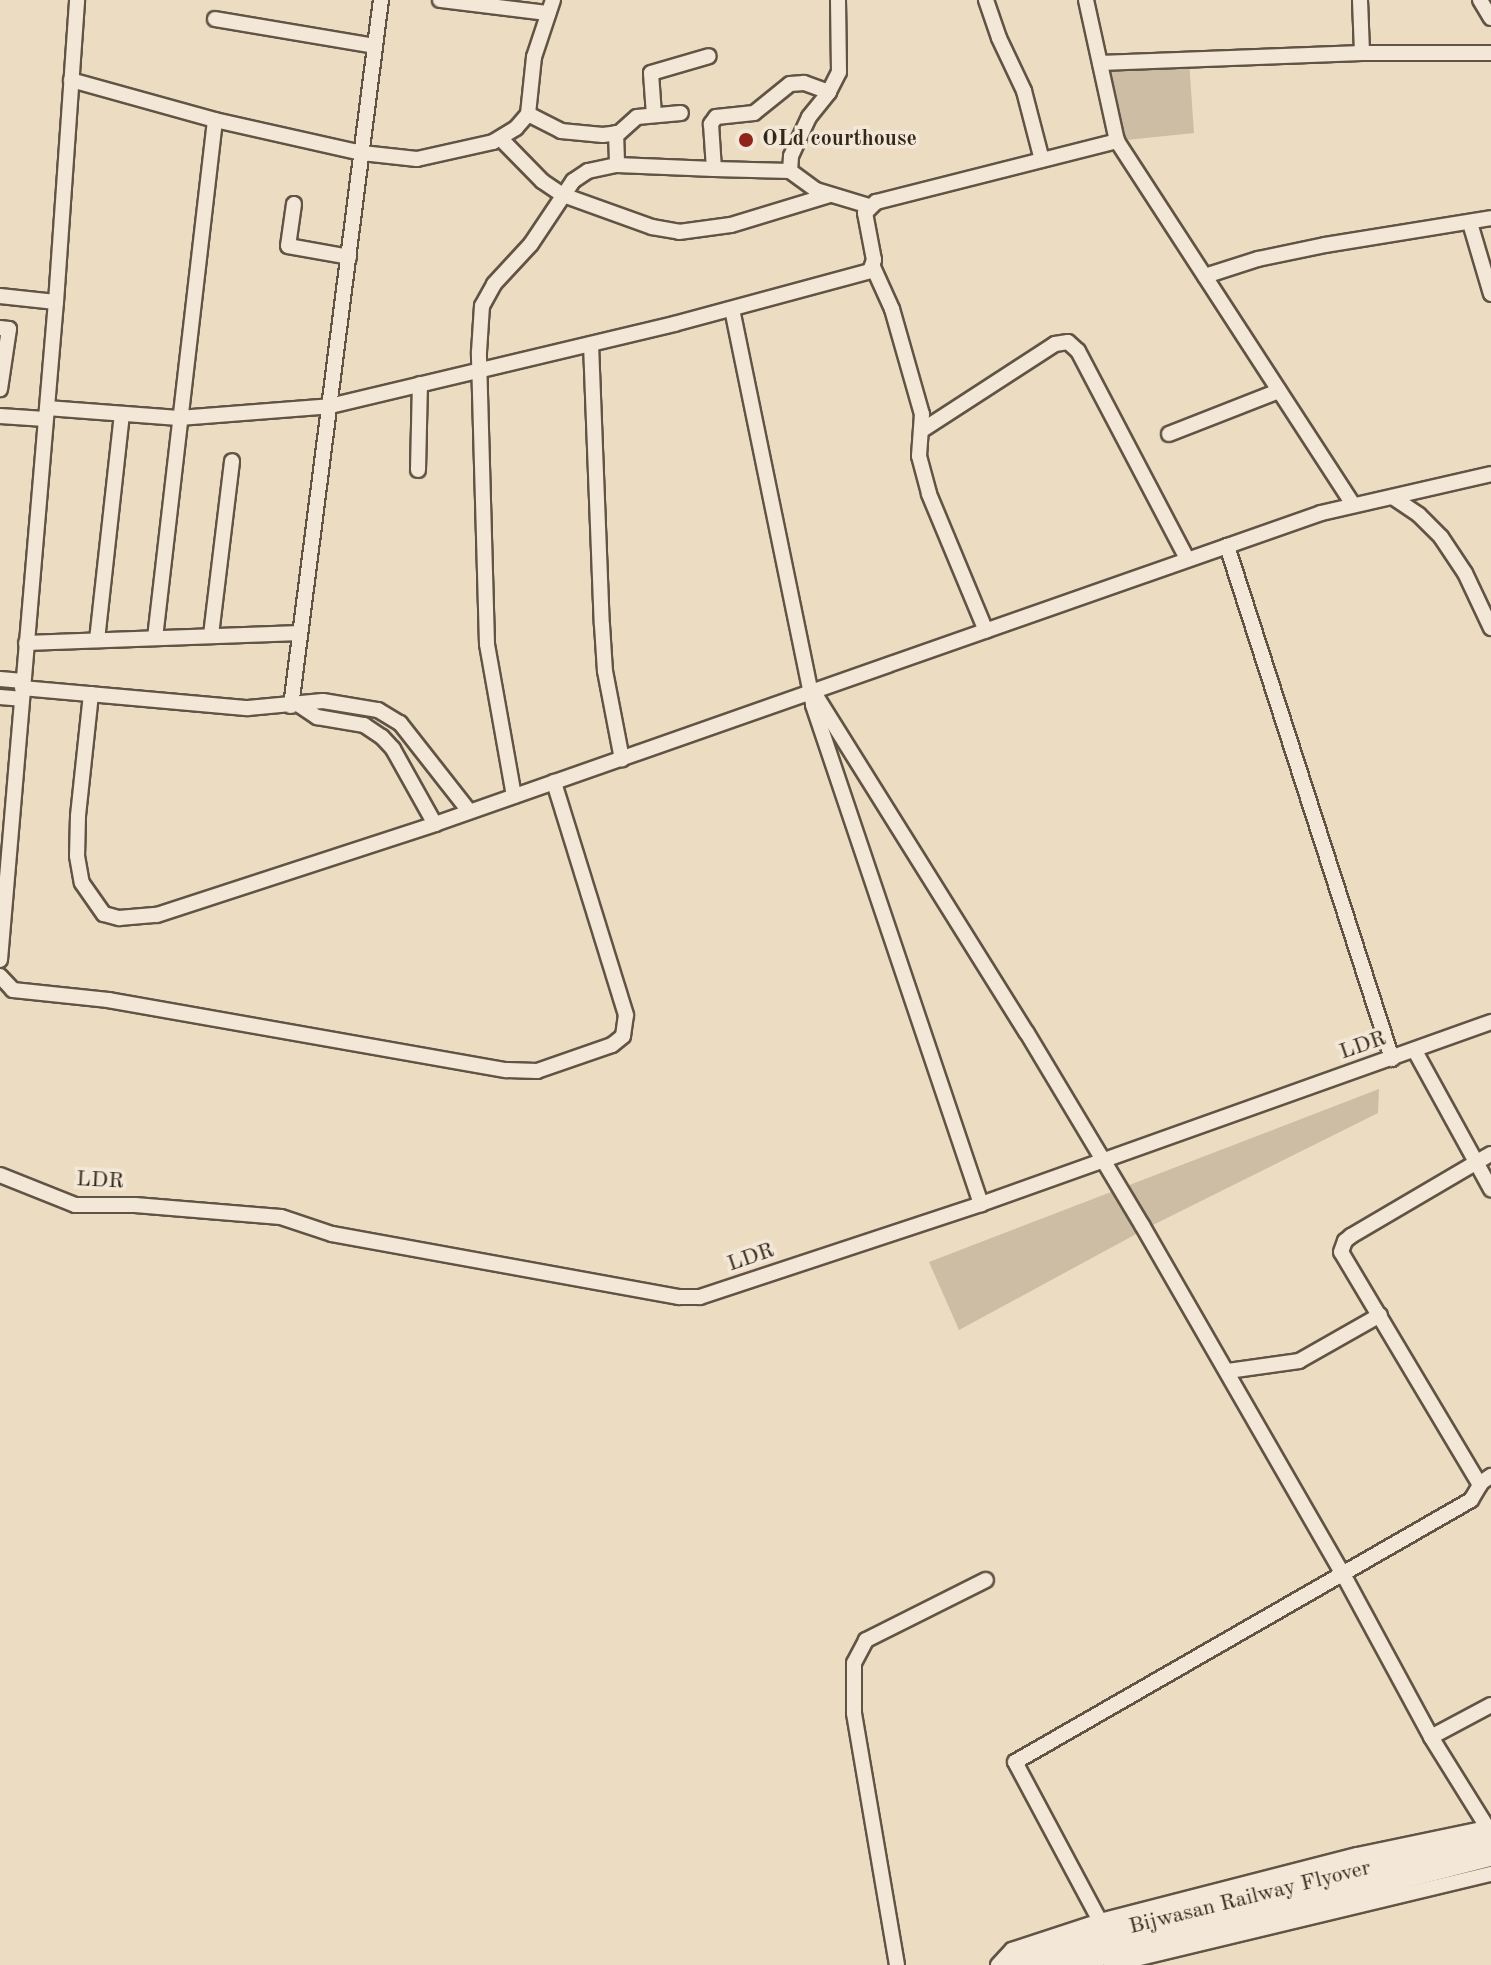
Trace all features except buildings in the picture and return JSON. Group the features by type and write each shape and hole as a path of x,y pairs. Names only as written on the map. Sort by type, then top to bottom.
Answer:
{"main road":[{"name":"Bijwasan Railway Flyover","path":"1018,1963 1130,1927 1490,1831"},
{"name":"Bijwasan Railway Flyover","path":"1058,1965 1491,1855"}],"street":[{"path":"0,960 56,302 77,0"},
{"path":"295,706 300,633 381,0"},
{"path":"71,80 215,120 362,153 417,159 501,139 528,114 534,57 551,6 440,0"},
{"path":"790,171 791,156 809,117 829,92 839,72 838,0"},
{"path":"986,0 999,38 1024,91 1042,160"},
{"path":"1086,0 1117,141 1352,503"},
{"path":"1360,0 1362,53"},
{"path":"1480,0 1491,18"},
{"path":"215,19 375,46"},
{"path":"1100,63 1362,53 1491,53"},
{"path":"654,115 651,73 709,56"},
{"path":"714,169 711,124 716,117 757,111 767,99 790,84 804,83 829,92"},
{"path":"528,114 561,131 616,133 637,117 681,113"},
{"path":"155,638 215,120"},
{"path":"616,133 617,165"},
{"path":"501,139 542,181 563,195 652,227 679,232 731,225 830,195"},
{"path":"514,796 487,644 479,352 486,296 531,244 578,176 617,165 790,171 830,195 869,206 1117,141"},
{"path":"294,204 288,246 349,257"},
{"path":"869,206 865,223 873,267 892,309 924,429 919,456 929,494 986,631"},
{"path":"1205,276 1258,259 1325,245 1491,218"},
{"path":"1470,223 1491,294"},
{"path":"0,416 122,414 179,418 330,406 732,309 865,274 873,267"},
{"path":"0,296 56,302"},
{"path":"732,309 768,493 813,691 813,705 867,873 981,1204"},
{"path":"0,328 9,329 0,389"},
{"path":"924,429 1055,344 1068,342 1078,351 1187,559"},
{"path":"591,344 605,671 622,759"},
{"path":"418,470 420,384"},
{"path":"1169,434 1279,391"},
{"path":"97,640 122,414"},
{"path":"211,635 232,461"},
{"path":"91,694 77,856 82,883 104,914 119,918 157,915 435,824 1352,503 1394,498 1491,474"},
{"path":"1394,498 1419,515 1441,537 1465,573 1491,628"},
{"path":"1227,546 1392,1059"},
{"path":"26,643 300,633"},
{"path":"0,679 22,690"},
{"path":"0,697 22,690 248,708 323,701 387,714 411,735 469,811"},
{"path":"813,691 996,982 1228,1371 1431,1737 1490,1831 1357,1855 1100,1921 1012,1950 998,1965"},
{"path":"295,706 317,717 364,725 382,737 393,749 435,824"},
{"path":"0,976 13,990 108,1000 507,1070 537,1071 612,1045 623,1036 626,1015 554,782"},
{"name":"LDR","path":"0,1175 75,1205 135,1205 281,1217 332,1234 679,1297 709,1295 981,1204 1491,1022"},
{"path":"1415,1051 1491,1189"},
{"path":"1100,1921 1015,1762 1471,1500 1486,1481 1341,1252 1345,1241 1491,1154"},
{"path":"1228,1371 1299,1361 1380,1315"},
{"path":"897,1965 854,1713 854,1663 866,1640 986,1580"},
{"path":"1431,1737 1491,1705"},
{"path":"1120,1964 1491,1874"}],"shaded area":[{"path":"1189,61 1194,133 1117,141 1100,63"},
{"path":"1379,1089 1378,1113 1151,1226 959,1330 929,1262"}],"place":[{"name":"OLd courthouse","path":"746,140"}]}
